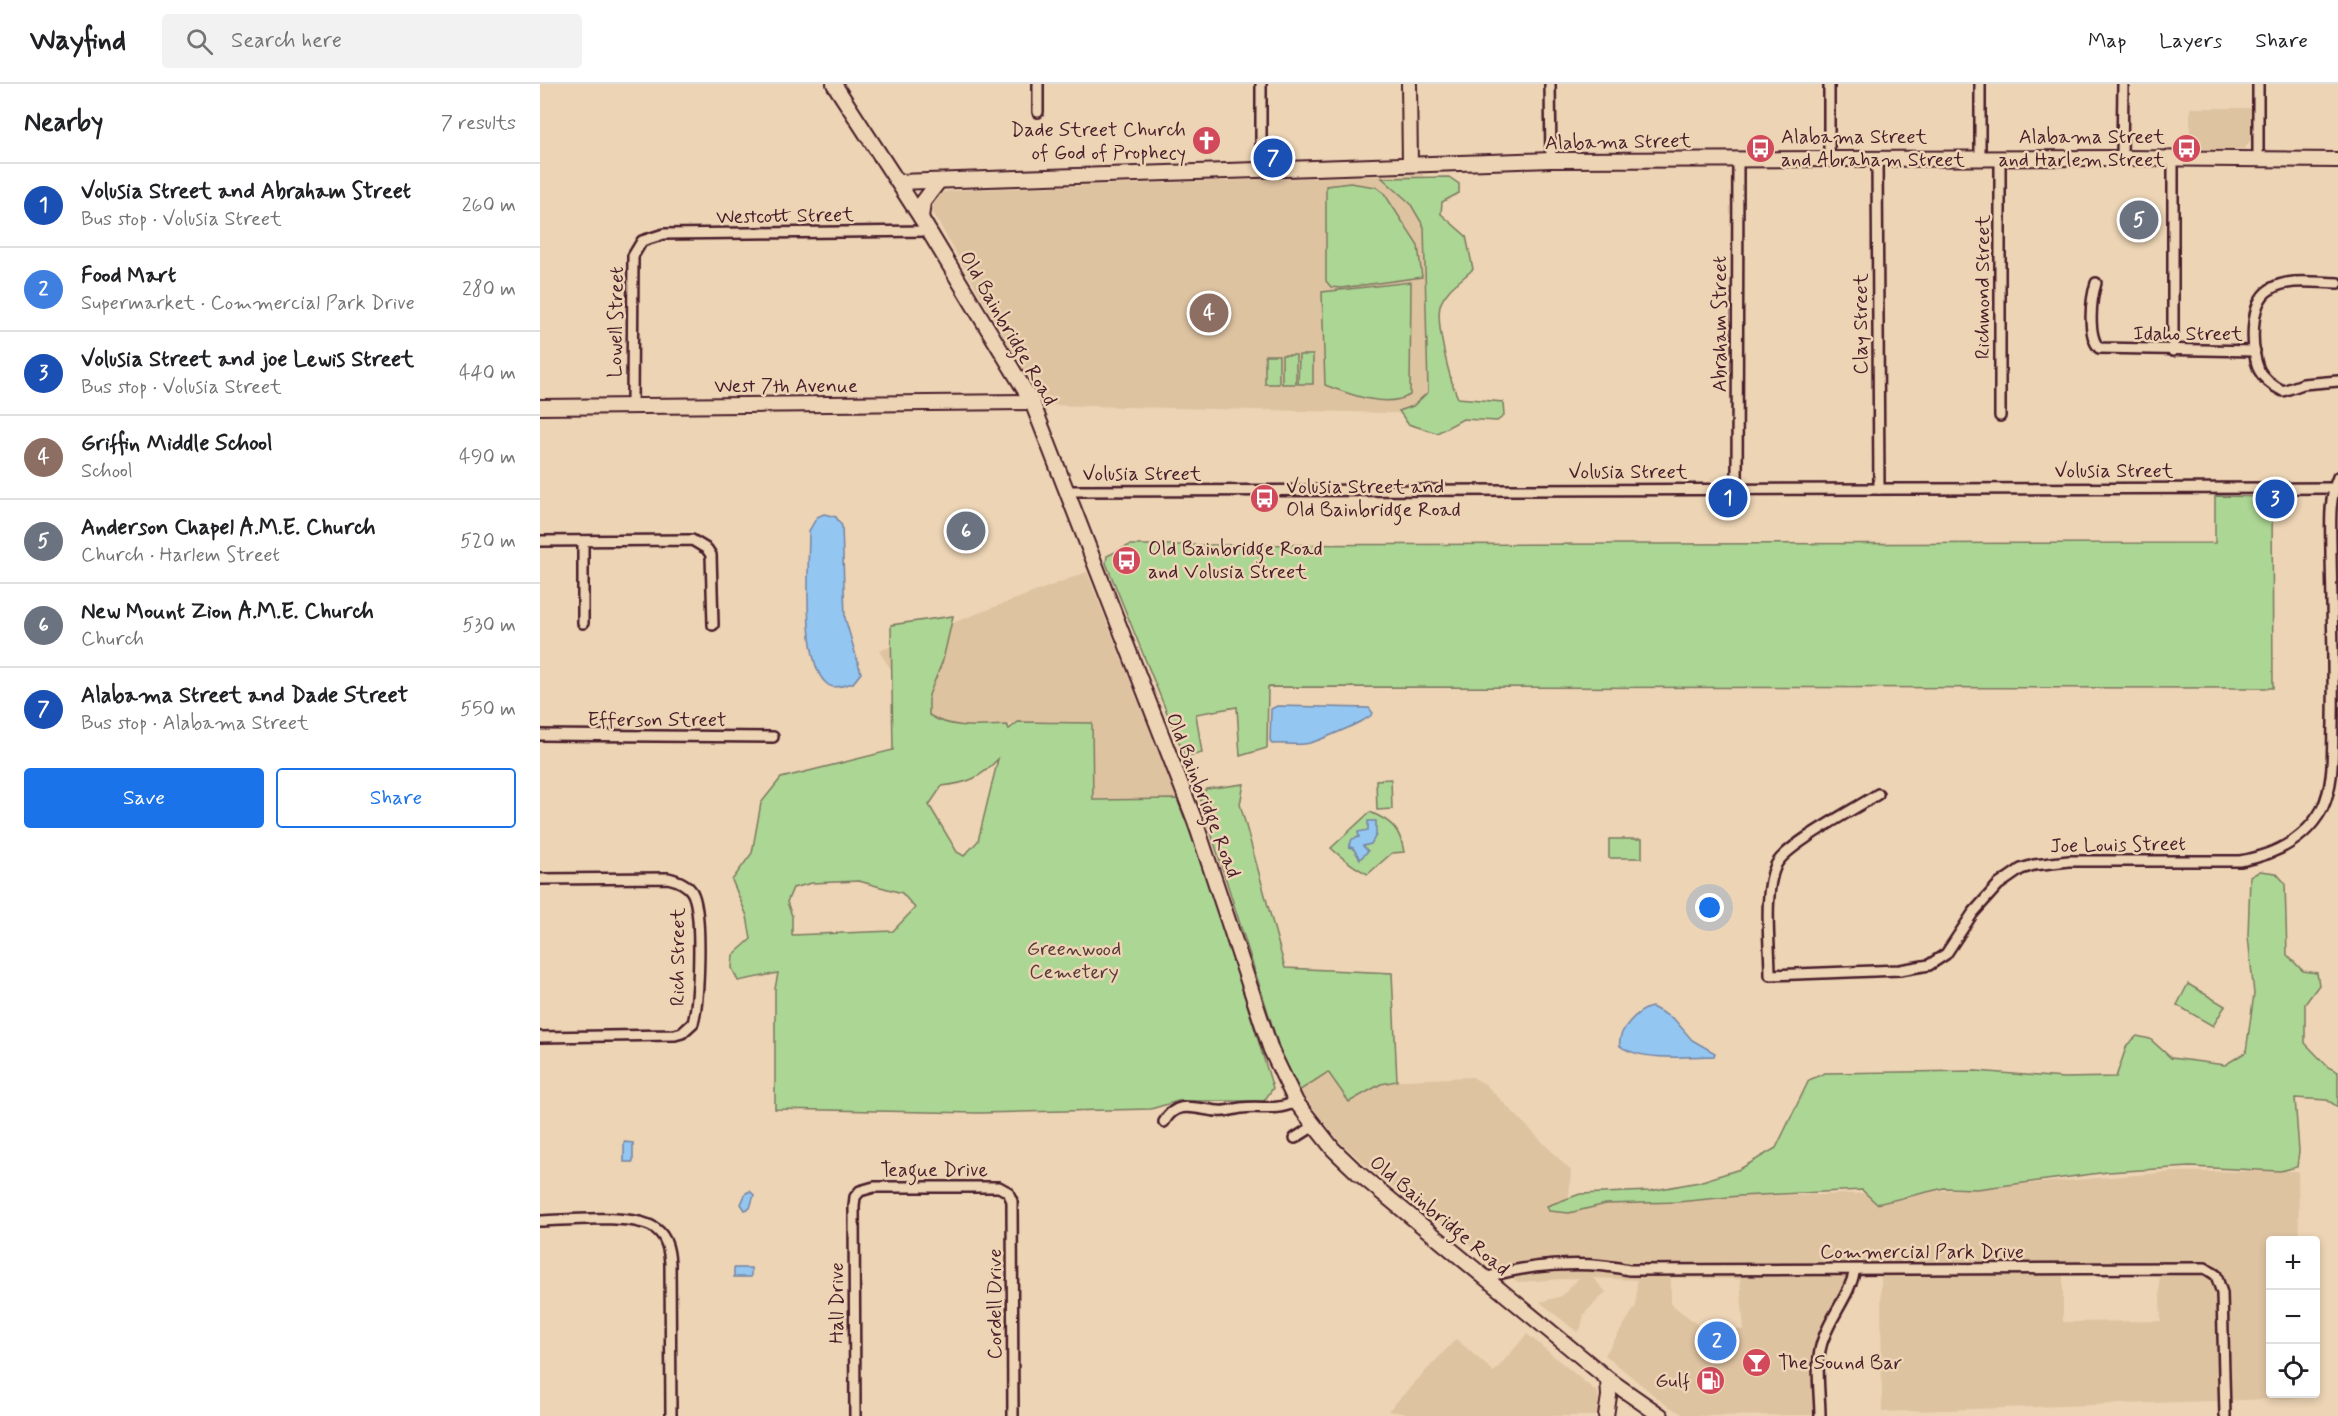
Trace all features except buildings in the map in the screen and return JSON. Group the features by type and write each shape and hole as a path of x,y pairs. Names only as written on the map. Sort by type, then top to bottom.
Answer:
{"street":[{"name":"Old Bainbridge Road","path":"834,84 921,218 1032,402 1195,821 1271,1050 1296,1102 1314,1126 1357,1172 1608,1379 1661,1416"},
{"path":"1038,84 1038,112"},
{"path":"1261,84 1261,168"},
{"path":"1409,84 1410,164"},
{"path":"1550,84 1551,160"},
{"path":"1829,84 1829,159"},
{"path":"1980,84 1980,158"},
{"path":"2122,158 2123,84"},
{"path":"2258,84 2258,160"},
{"name":"Alabama Street","path":"898,182 1551,160 1877,158 2338,160"},
{"name":"Clay Street","path":"1877,158 1879,489"},
{"name":"Richmond Street","path":"2000,158 2000,416"},
{"name":"Abraham Street","path":"1737,159 1737,488"},
{"path":"2173,159 2173,351"},
{"path":"921,218 923,202 939,181"},
{"name":"Westcott Street","path":"642,241 664,234 929,231"},
{"name":"Lowell Street","path":"632,406 633,256 642,241"},
{"name":"Idaho Street","path":"2096,283 2092,295 2095,344 2104,350 2173,351 2255,351 2256,314 2261,298 2270,289 2293,283 2338,283"},
{"path":"2255,351 2260,371 2271,386 2283,391 2303,384 2338,381"},
{"name":"West 7th Avenue","path":"540,407 1032,402"},
{"name":"Joe Louis Street","path":"1878,794 1793,848 1777,863 1770,888 1770,975 1900,970 1929,964 1951,948 1973,913 1998,885 2021,869 2034,865 2069,861 2240,861 2257,858 2284,847 2312,823 2327,798 2331,781 2335,620 2331,518 2334,488 2338,477"},
{"name":"Volusia Street","path":"1066,491 2334,488"},
{"path":"540,541 692,540 699,543 711,555 713,625"},
{"path":"583,541 583,623"},
{"name":"Efferson Street","path":"540,735 773,737"},
{"name":"Rich Street","path":"540,879 668,878 686,886 696,902 698,981 693,1023 682,1033 659,1036 540,1037"},
{"path":"1164,1122 1175,1110 1190,1106 1219,1112 1243,1108 1272,1109 1296,1102"},
{"path":"1295,1138 1314,1126"},
{"name":"Teague Drive","path":"860,1191 874,1187 999,1187 1008,1192"},
{"name":"Hall Drive","path":"855,1416 854,1206 860,1191"},
{"name":"Cordell Drive","path":"1008,1192 1012,1201 1013,1416"},
{"path":"540,1221 638,1221 656,1228 661,1234 669,1250 670,1263 671,1416"},
{"name":"Commercial Park Drive","path":"1485,1278 1513,1268 1606,1265 1629,1270 2143,1266 2212,1271 2220,1280 2222,1293 2225,1416"},
{"path":"1820,1416 1819,1358 1822,1339 1850,1290 1855,1270"},
{"path":"1606,1416 1609,1396 1608,1379"}],"shaded area":[{"path":"2190,108 2252,108 2252,139 2244,149 2190,149"},
{"path":"1423,174 1432,414 1044,405 930,208 936,197 944,192 961,190"},
{"path":"1087,572 1177,799 1093,800 1092,723 1018,722 940,744 879,651"},
{"path":"1328,1072 1349,1102 1381,1084 1406,1080 1472,1077 1485,1084 1571,1171 1569,1197 1817,1195 1951,1190 2172,1172 2298,1171 2299,1236 2266,1236 2266,1398 2300,1398 1882,1412 1881,1275 1848,1278 1836,1309 1816,1345 1813,1415 1686,1416 1666,1405 1605,1355 1636,1306 1637,1280 1593,1278 1606,1292 1584,1314 1581,1328 1577,1332 1540,1302 1562,1296 1579,1278 1518,1282 1383,1180 1341,1143 1299,1091","holes":["2063,1274 2159,1275 2161,1321 2063,1322","1671,1278 1740,1279 1744,1330 1698,1325 1671,1304"]},
{"path":"1527,1334 1598,1393 1599,1409 1595,1416 1423,1416 1388,1411 1456,1339 1494,1372"}],"green space":[{"path":"1449,177 1459,184 1459,193 1442,202 1441,214 1466,236 1473,269 1451,289 1441,303 1439,311 1444,350 1458,398 1503,402 1504,416 1497,421 1463,419 1437,433 1408,424 1399,411 1413,406 1428,392 1424,227 1410,203 1382,178"},
{"path":"1350,183 1376,187 1384,193 1418,246 1422,277 1341,288 1331,287 1326,281 1326,186"},
{"path":"1411,282 1410,395 1390,401 1368,399 1325,385 1322,292"},
{"path":"1265,355 1279,355 1279,384 1265,384"},
{"path":"1282,355 1296,355 1296,384 1282,384"},
{"path":"1299,355 1313,355 1313,384 1298,384"},
{"path":"2215,496 2272,497 2273,688 1268,687 1267,748 1240,756 1237,707 1196,714 1202,753 1185,757 1106,563 1107,556 1130,545 2215,543"},
{"name":"Greenwood Cemetery","path":"953,616 943,660 929,695 929,715 957,725 1007,725 1009,729 1018,722 1092,723 1093,800 1177,799 1206,873 1273,1088 1264,1101 1178,1101 1151,1109 978,1113 775,1109 775,989 778,973 738,981 732,968 733,955 751,939 747,916 732,880 752,853 761,803 781,778 893,750 891,625","holes":["998,759 978,841 964,856 957,852 929,805 942,786 973,778","859,881 902,893 915,908 893,931 792,935 792,916 787,902 793,888 812,883"]},
{"path":"1391,779 1392,809 1377,810 1376,780"},
{"path":"1244,784 1240,804 1285,968 1392,973 1397,1081 1381,1084 1349,1102 1328,1072 1299,1091 1288,1073 1279,1047 1200,798 1206,789"},
{"path":"1370,812 1393,826 1400,837 1404,852 1392,853 1368,874 1331,848"},
{"path":"1609,839 1642,839 1642,858 1609,858"},
{"path":"2260,871 2276,873 2285,883 2287,955 2303,971 2317,973 2319,985 2305,1004 2305,1043 2328,1067 2338,1072 2338,1107 2327,1100 2295,1098 2299,1151 2297,1167 2280,1171 2190,1167 2108,1172 1977,1189 1944,1188 1877,1204 1862,1190 1739,1196 1678,1202 1606,1204 1569,1213 1549,1211 1547,1206 1580,1194 1650,1191 1699,1182 1740,1169 1776,1148 1809,1080 1825,1073 1976,1071 2064,1078 2116,1077 2127,1045 2137,1036 2150,1039 2171,1058 2225,1065 2246,1052 2254,994 2248,936 2250,877"},
{"path":"2188,984 2225,1006 2213,1026 2177,1005"}],"water":[{"path":"824,514 836,517 842,526 845,618 861,673 853,683 836,687 827,684 819,673 813,656 808,612 809,531 817,517"},
{"path":"1277,706 1369,708 1373,713 1354,725 1310,743 1272,744 1270,740 1271,709"},
{"path":"1368,821 1376,821 1376,835 1371,844 1363,846 1368,851 1360,859 1353,848 1349,847 1352,839 1359,837 1358,832 1368,830"},
{"path":"1652,1007 1674,1019 1692,1040 1715,1053 1714,1056 1652,1056 1628,1051 1620,1046 1622,1034 1629,1022 1640,1012"},
{"path":"624,1142 633,1143 633,1162 624,1162"},
{"path":"750,1191 754,1195 750,1208 745,1210 741,1204 746,1193"},
{"path":"734,1268 751,1268 751,1277 734,1277"}],"place":[{"name":"Dade Street Church of God of Prophecy","path":"1207,140"},
{"name":"Alabama Street and Abraham Street","path":"1760,148"},
{"name":"Alabama Street and Harlem Street","path":"2186,148"},
{"name":"Alabama Street and Dade Street","path":"1273,158"},
{"name":"Anderson Chapel A.M.E. Church","path":"2139,220"},
{"name":"Griffin Middle School","path":"1209,313"},
{"name":"Volusia Street and Old Bainbridge Road","path":"1265,498"},
{"name":"Volusia Street and Abraham Street","path":"1728,498"},
{"name":"Volusia Street and joe Lewis Street","path":"2275,499"},
{"name":"New Mount Zion A.M.E. Church","path":"966,531"},
{"name":"Old Bainbridge Road and Volusia Street","path":"1127,560"},
{"name":"Food Mart","path":"1717,1341"},
{"name":"The Sound Bar","path":"1757,1362"},
{"name":"Gulf","path":"1711,1380"}]}
